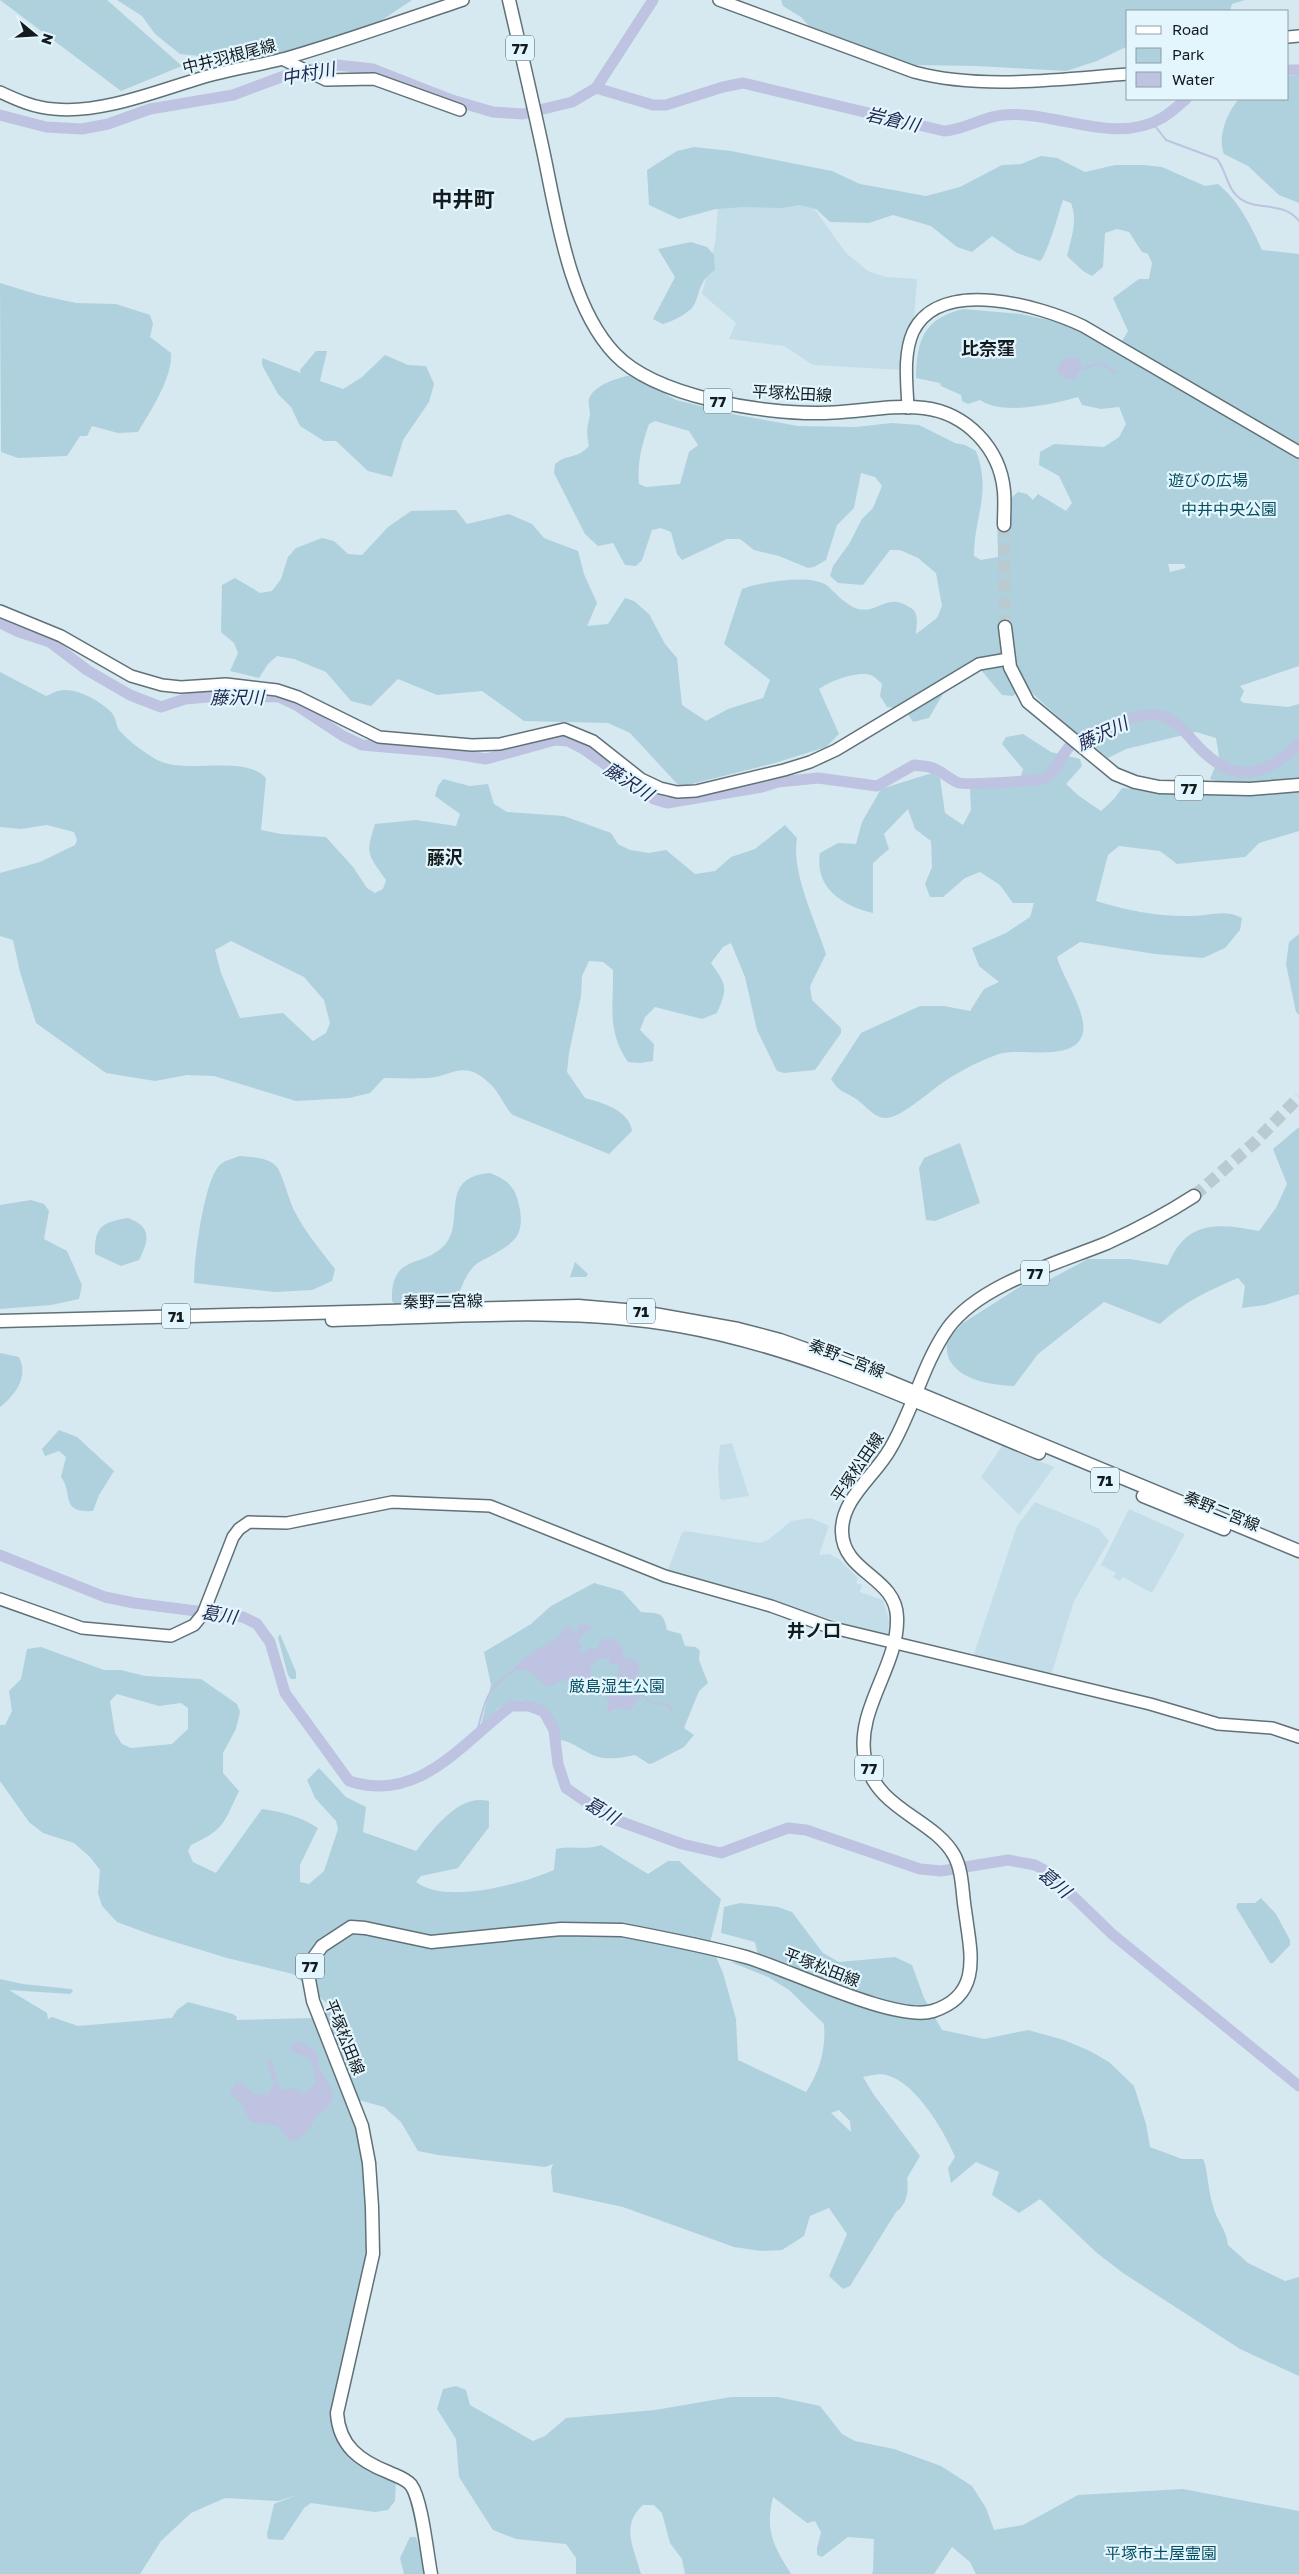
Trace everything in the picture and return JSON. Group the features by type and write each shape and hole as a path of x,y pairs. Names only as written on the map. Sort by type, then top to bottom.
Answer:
{"main road":[{"name":"平塚松田線","path":"509,0 535,117 581,304 605,343 619,358 633,368 669,386 752,408 823,413 908,408 945,413 963,422 979,435 992,452 1004,490 1004,525"},
{"name":"77","path":"1005,627 1010,667 1028,702 1088,754 1116,774 1134,782 1158,787 1250,789 1299,785"},
{"name":"平塚松田線","path":"431,2574 418,2499 412,2486 401,2478 368,2464 351,2451 338,2426 336,2413 373,2254 372,2207 369,2163 362,2126 309,1987 308,1974 312,1960 322,1946 351,1927 365,1928 431,1942 561,1929 622,1930 776,1966 837,1992 894,2009 923,2014 942,2008 954,2000 962,1993 970,1975 971,1952 960,1876 956,1861 944,1843 889,1801 871,1774 865,1758 865,1738 870,1709 895,1644 897,1618 894,1601 882,1584 852,1560 843,1540 842,1525 849,1504 890,1449 939,1342 959,1315 1016,1281 1153,1221 1194,1196"},
{"name":"秦野二宮線","path":"114,1322 578,1306 680,1317 780,1340 1299,1560"},
{"name":"71","path":"0,1321 114,1322"},
{"name":"71","path":"0,1329 114,1322"},
{"name":"秦野二宮線","path":"914,1397 1299,1551"}],"street":[{"name":"中井羽根尾線","path":"0,92 33,105 54,109 76,109 150,94 201,78 287,62 463,0"},
{"path":"719,0 914,72 937,78 985,82 1126,74"},
{"path":"287,62 326,80 382,81 460,110"},
{"path":"908,408 908,348 914,332 932,310 943,304 971,299 1046,311 1083,326 1299,452"},
{"path":"0,611 61,636 130,676 162,685 181,687 226,684 277,690 298,697 379,737 472,745 500,744 564,729 593,741 641,779 660,788 677,792 696,792 810,762 836,750 979,664 1008,658"},
{"path":"0,1599 82,1628 161,1637 182,1633 200,1619 233,1537 238,1528 249,1522 287,1523 392,1502 476,1505 502,1510 665,1576 771,1606 829,1627 1150,1704 1218,1724 1272,1728 1299,1737"}],"shaded area":[{"path":"719,196 808,205 814,208 846,253 868,271 886,277 917,279 914,320 903,343 902,370 813,365 784,346 729,339 736,323 702,294 715,243"},
{"path":"732,1443 749,1496 722,1500 720,1498 718,1470 720,1445"},
{"path":"1002,1446 1054,1467 1019,1515 981,1477"},
{"path":"1035,1502 1098,1528 1109,1541 1074,1601 1052,1672 1047,1675 973,1657 1017,1526"},
{"path":"1129,1509 1185,1534 1152,1593 1123,1577 1120,1581 1113,1577 1116,1573 1101,1565"},
{"path":"811,1518 829,1526 819,1555 829,1554 839,1559 858,1578 856,1583 862,1585 860,1592 883,1600 889,1620 888,1634 885,1636 810,1613 809,1615 802,1613 802,1610 668,1570 682,1533 686,1531 760,1543 768,1540 791,1521"}],"green space":[{"path":"0,0 107,0 182,66 121,91"},
{"path":"117,0 412,0 340,48 238,60 180,54 155,34 142,16"},
{"path":"781,0 1245,0 1232,4 1230,10 1126,10 1126,47 1097,61 1066,71 912,65 809,26 801,17 783,6"},
{"path":"1299,75 1299,203 1279,195 1248,166 1224,154 1222,148 1224,125 1238,100 1289,100 1289,76"},
{"path":"694,147 731,151 832,171 860,184 926,196 960,187 1002,165 1021,164 1041,156 1057,158 1085,172 1115,165 1143,165 1162,167 1205,186 1218,184 1238,206 1249,223 1262,250 1299,254 1299,445 1122,341 1128,331 1113,298 1139,279 1149,279 1152,263 1148,254 1142,252 1129,232 1117,229 1105,233 1103,267 1092,276 1083,271 1067,256 1074,223 1071,203 1063,200 1049,243 1040,261 1017,253 992,236 972,252 957,247 931,226 893,215 869,223 830,222 816,209 799,205 782,208 743,207 716,209 679,219 649,205 647,170 677,151"},
{"path":"691,242 707,247 714,255 715,270 704,280 691,309 678,318 663,324 653,319 675,277 658,249"},
{"path":"0,283 39,295 76,303 116,304 150,315 153,324 150,337 171,353 171,362 160,394 138,432 118,433 92,426 87,436 80,436 67,456 18,458 1,452"},
{"path":"963,309 1021,314 1066,324 1299,459 1299,666 1240,686 1244,691 1240,700 1244,703 1288,707 1299,704 1299,778 1254,783 1210,779 1219,757 1216,738 1196,732 1126,749 1108,758 1073,731 1031,692 1022,689 1013,696 1002,695 981,670 944,692 929,718 913,722 905,709 887,707 880,696 882,684 873,676 861,674 837,680 819,689 839,734 826,747 775,763 680,787 630,733 608,723 524,721 482,691 437,695 398,679 371,706 351,701 326,672 294,659 277,656 268,664 259,678 230,671 238,653 234,643 221,632 222,585 235,578 260,593 272,591 281,579 288,557 296,548 322,538 334,541 348,554 362,555 388,527 411,511 456,510 467,524 509,514 532,524 544,538 578,551 584,574 597,603 587,626 608,624 625,598 634,601 649,614 665,644 677,658 682,705 706,721 728,709 763,698 770,680 724,644 742,589 786,580 799,579 820,582 858,609 871,609 888,602 901,603 915,612 917,620 916,634 937,618 942,606 936,573 918,558 900,550 890,550 863,585 838,583 830,576 833,566 849,544 862,519 873,508 882,486 875,477 861,473 854,508 837,525 826,560 814,567 808,568 779,556 754,550 740,539 727,539 682,560 677,554 671,532 661,528 652,530 642,560 636,566 625,565 613,543 598,546 585,534 554,473 555,464 580,453 589,446 587,430 590,415 589,399 592,394 607,382 632,375 676,400 737,415 798,426 855,427 892,423 919,425 976,451 981,466 982,492 974,556 981,560 998,557 997,510 1018,492 1027,494 1033,500 1038,494 1066,511 1072,503 1059,476 1039,465 1040,452 1054,444 1104,447 1119,437 1126,424 1119,407 1101,409 1082,405 1078,397 1055,403 1015,408 990,405 980,400 968,404 962,401 961,395 941,386 940,383 916,378 918,353 925,333 931,325 950,313","holes":["655,421 689,431 698,445 689,452 680,484 646,487 639,484 639,461 642,446 649,424","1168,564 1184,564 1186,568 1170,572"]},
{"path":"316,351 327,351 320,381 343,389 362,377 385,355 408,365 426,366 434,384 429,402 403,440 392,477 368,471 336,441 324,441 300,426 291,407 278,394 262,365 262,358 301,373 300,370"},
{"path":"0,672 46,696 57,691 70,690 90,697 112,713 119,730 128,739 146,753 162,762 188,766 245,767 257,771 266,778 261,830 281,834 326,837 353,867 367,888 375,893 383,889 386,880 375,865 370,854 370,842 375,824 416,820 456,826 460,814 435,796 438,786 443,779 470,786 488,784 494,804 507,812 564,816 611,833 618,844 630,850 649,853 666,850 695,874 715,871 731,857 755,849 785,825 797,838 797,866 805,896 826,954 810,986 812,1000 841,1028 841,1033 815,1070 784,1073 777,1071 757,1030 745,977 731,943 723,947 711,963 723,982 724,987 723,997 717,1013 702,1019 655,1007 645,1017 640,1030 654,1044 653,1061 628,1062 621,1050 614,1028 612,1006 613,970 603,962 589,961 582,976 581,996 567,1072 585,1098 614,1108 630,1124 632,1131 609,1154 513,1115 492,1085 479,1075 464,1070 427,1078 384,1078 370,1093 349,1098 296,1101 214,1076 187,1075 155,1081 106,1073 36,1023 20,972 13,940 0,936 0,873 40,862 75,845 77,840 74,832 47,825 21,829 0,827","holes":["231,941 304,977 324,1000 330,1023 326,1033 313,1041 283,1013 240,1018 221,973 215,950"]},
{"path":"1023,734 1051,752 1080,759 1082,766 1066,784 1079,796 1101,811 1114,799 1122,788 1214,795 1299,791 1299,831 1259,843 1245,857 1177,864 1160,851 1119,846 1108,855 1096,901 1152,914 1194,916 1222,913 1235,915 1242,918 1240,930 1225,948 1203,958 1155,954 1080,942 1057,957 1083,1020 1081,1038 1075,1045 1066,1050 1055,1052 1008,1052 992,1056 948,1079 899,1114 891,1117 880,1117 840,1090 831,1079 861,1033 920,1006 944,1006 970,1011 984,989 999,982 979,966 972,948 1006,933 1030,917 1034,903 1013,903 1000,885 980,872 965,878 943,897 930,897 925,884 932,867 931,841 915,829 908,809 884,834 889,849 873,863 873,913 851,906 833,894 826,886 822,876 819,865 820,853 838,843 856,844 862,822 881,789 932,773 940,778 945,813 963,825 971,810 970,789 1021,776 1023,769 1002,744 1006,737"},
{"path":"1299,934 1299,1015 1296,1012 1286,964 1289,942"},
{"path":"1299,1127 1299,1294 1265,1305 1242,1308 1245,1286 1238,1278 1187,1303 1160,1324 1104,1302 1038,1354 1014,1386 979,1381 962,1373 950,1361 946,1341 963,1323 1029,1281 1041,1284 1088,1259 1130,1259 1168,1265 1175,1250 1184,1240 1194,1232 1205,1228 1217,1226 1259,1231 1276,1208 1287,1184 1273,1149"},
{"path":"960,1143 980,1203 935,1221 926,1220 919,1168 924,1158"},
{"path":"239,1156 263,1159 276,1166 299,1219 335,1269 332,1281 312,1290 275,1292 194,1283 201,1220 210,1185 215,1172 221,1164"},
{"path":"490,1173 506,1181 513,1188 521,1216 519,1232 504,1248 474,1266 465,1279 455,1304 403,1311 392,1301 393,1285 397,1275 411,1263 439,1251 452,1233 458,1191 464,1182 474,1176"},
{"path":"31,1200 44,1204 49,1211 44,1239 67,1251 82,1285 79,1299 51,1305 0,1309 0,1205"},
{"path":"128,1218 145,1230 145,1246 139,1260 121,1266 95,1254 98,1231 112,1221"},
{"path":"575,1262 588,1274 586,1277 570,1277"},
{"path":"0,1353 19,1357 22,1364 22,1372 19,1385 11,1397 0,1407"},
{"path":"59,1430 77,1437 114,1471 99,1495 93,1511 82,1511 71,1506 65,1483 61,1477 66,1457 59,1451 45,1456 42,1449"},
{"name":"厳島湿生公園","path":"594,1583 622,1591 641,1612 659,1614 664,1619 667,1630 681,1634 685,1646 696,1647 700,1651 699,1660 708,1683 699,1691 684,1728 694,1735 684,1747 653,1763 649,1764 635,1755 603,1758 560,1740 557,1731 546,1714 539,1707 522,1701 502,1706 481,1725 491,1685 484,1652 531,1624 551,1606"},
{"path":"280,1634 296,1672 296,1679 291,1679 288,1675 278,1638"},
{"path":"41,1647 104,1670 121,1670 145,1676 201,1679 237,1704 240,1712 236,1729 223,1753 223,1773 239,1791 230,1811 217,1830 191,1845 188,1851 193,1862 216,1873 262,1809 292,1815 318,1828 300,1865 300,1882 309,1884 324,1871 338,1829 336,1821 315,1798 307,1780 319,1768 346,1797 366,1807 363,1832 416,1851 438,1824 457,1808 467,1802 489,1801 489,1827 458,1868 421,1876 416,1882 429,1889 446,1892 465,1892 504,1886 554,1870 556,1849 562,1848 589,1848 601,1845 648,1874 668,1861 679,1861 721,1899 710,1943 723,1973 736,2019 738,2060 806,2092 821,2060 824,2024 789,1990 768,1977 731,1962 747,1963 758,1955 755,1942 721,1933 724,1907 740,1903 778,1907 792,1912 823,1953 839,1962 895,1957 912,1965 924,1998 942,2030 984,2039 1028,2030 1064,2040 1090,2051 1109,2062 1134,2086 1146,2124 1150,2147 1182,2159 1203,2159 1210,2196 1228,2245 1248,2263 1285,2281 1299,2277 1299,2376 1240,2349 1123,2273 1097,2253 1040,2199 1019,2213 992,2195 999,2172 976,2162 951,2183 948,2168 955,2157 944,2134 928,2109 908,2087 897,2079 884,2074 863,2077 874,2095 920,2156 907,2178 908,2187 903,2205 896,2212 850,2286 843,2289 829,2276 847,2234 829,2208 810,2216 804,2236 782,2250 761,2251 734,2247 623,2207 553,2192 551,2170 553,2164 545,2167 418,2151 401,2122 384,2107 359,2100 356,2115 370,2187 367,2256 337,2380 334,2407 342,2446 351,2457 396,2479 395,2501 388,2510 375,2512 311,2503 304,2508 283,2540 268,2539 267,2534 274,2504 297,2495 278,2501 225,2498 191,2513 161,2541 140,2574 0,2574 0,1979 23,1984 71,1989 73,1991 70,1994 9,1990 47,2013 48,2019 52,2017 78,2026 172,2018 177,2010 188,2002 233,2014 237,2017 236,2020 314,2018 330,2006 293,1974 227,1958 117,1922 102,1906 98,1893 100,1870 90,1857 74,1843 43,1833 29,1822 0,1781 0,1725 5,1725 12,1711 9,1691 21,1679 27,1649","holes":["117,1694 159,1706 181,1703 188,1708 188,1729 172,1744 131,1748 122,1744 115,1733 110,1701","839,2110 850,2121 851,2132 831,2113"]},
{"path":"1261,1898 1276,1914 1290,1940 1290,1945 1273,1963 1270,1963 1236,1907 1238,1903 1255,1903"},
{"name":"平塚市土屋霊園","path":"456,2386 466,2390 470,2405 533,2441 545,2436 566,2418 655,2410 731,2397 778,2397 820,2406 842,2434 855,2441 894,2449 941,2466 972,2486 986,2508 994,2530 1023,2525 1078,2495 1183,2489 1299,2511 1299,2574 976,2574 970,2562 952,2547 934,2574 871,2574 873,2572 874,2539 848,2537 822,2557 817,2555 821,2532 815,2521 807,2523 773,2497 770,2529 779,2555 791,2574 685,2574 682,2559 670,2543 662,2513 654,2505 643,2505 636,2513 630,2529 632,2546 641,2574 576,2574 576,2558 566,2544 516,2539 493,2530 459,2477 456,2439 437,2409 443,2389"},
{"path":"410,2537 416,2537 428,2574 404,2574 400,2558"}],"water":[{"path":"1068,357 1079,358 1082,366 1076,378 1067,379 1057,372 1060,362"},
{"path":"581,1624 593,1626 593,1629 585,1631 578,1642 582,1646 580,1649 582,1653 590,1648 596,1650 602,1639 614,1639 621,1646 624,1657 636,1661 639,1665 642,1694 650,1701 670,1704 673,1713 666,1706 650,1703 641,1695 630,1710 617,1708 607,1713 609,1700 593,1686 579,1689 562,1679 554,1685 547,1686 528,1671 513,1671 527,1657 560,1637 565,1626 569,1625 576,1635","holes":["597,1659 609,1659 609,1663 618,1665 620,1671 613,1683 603,1686 592,1679 590,1667"]},
{"path":"300,2042 317,2052 319,2068 331,2088 333,2097 327,2109 317,2115 307,2133 295,2141 289,2140 277,2126 251,2122 242,2105 230,2094 235,2083 242,2083 254,2094 268,2094 274,2083 267,2063 269,2060 273,2064 279,2087 284,2090 296,2088 301,2093 312,2088 315,2075 310,2058 290,2051 293,2043"}],"waterway":[{"name":"中村川","path":"0,115 46,127 82,129 108,124 150,109 233,95 292,73 337,65 373,69 452,100 493,112 523,114 572,102 596,88 653,0"},
{"name":"岩倉川","path":"1289,70 1299,70"},
{"name":"岩倉川","path":"596,88 653,105 666,105 723,87 743,83 944,131 1003,115 1043,117 1104,128 1124,129 1143,126 1162,118 1185,100"},
{"path":"1152,122 1166,140 1217,159 1223,168 1231,189 1238,197 1252,204 1285,210 1299,221"},
{"path":"1080,370 1099,363 1116,372"},
{"name":"藤沢川","path":"0,623 19,632 50,642 87,670 130,695 161,707 185,699 219,696 279,697 296,705 343,736 362,745 443,752 486,759 555,740 568,741 585,750 654,799 667,803 762,787 778,782 818,778 877,786 914,765 933,768 959,783 1040,779 1045,778 1052,772 1070,746 1087,735 1112,724 1150,715 1158,715 1174,722 1207,755 1220,765 1232,770 1245,772 1271,765 1299,744"},
{"name":"葛川","path":"0,1555 105,1597 134,1603 243,1617 257,1624 270,1642 285,1693 349,1781 374,1786 397,1784 418,1777 438,1766 457,1752 511,1706 529,1706 544,1712 554,1730 558,1764 566,1788 608,1817 682,1844 721,1853 788,1828 806,1830 920,1869 941,1871 1008,1860 1035,1865 1048,1872 1112,1934 1299,2086"},
{"path":"476,1735 484,1706 491,1691 503,1678 513,1671"}],"tunnel":[{"path":"1004,525 1005,627"},
{"path":"1194,1196 1254,1143 1299,1097"}],"district":[{"name":"中井町","path":"463,199"},
{"name":"比奈窪","path":"988,348"},
{"name":"藤沢","path":"445,857"},
{"name":"井ノ口","path":"814,1630"}],"park label":[{"name":"遊びの広場","path":"1208,480"},
{"name":"中井中央公園","path":"1229,509"}]}
